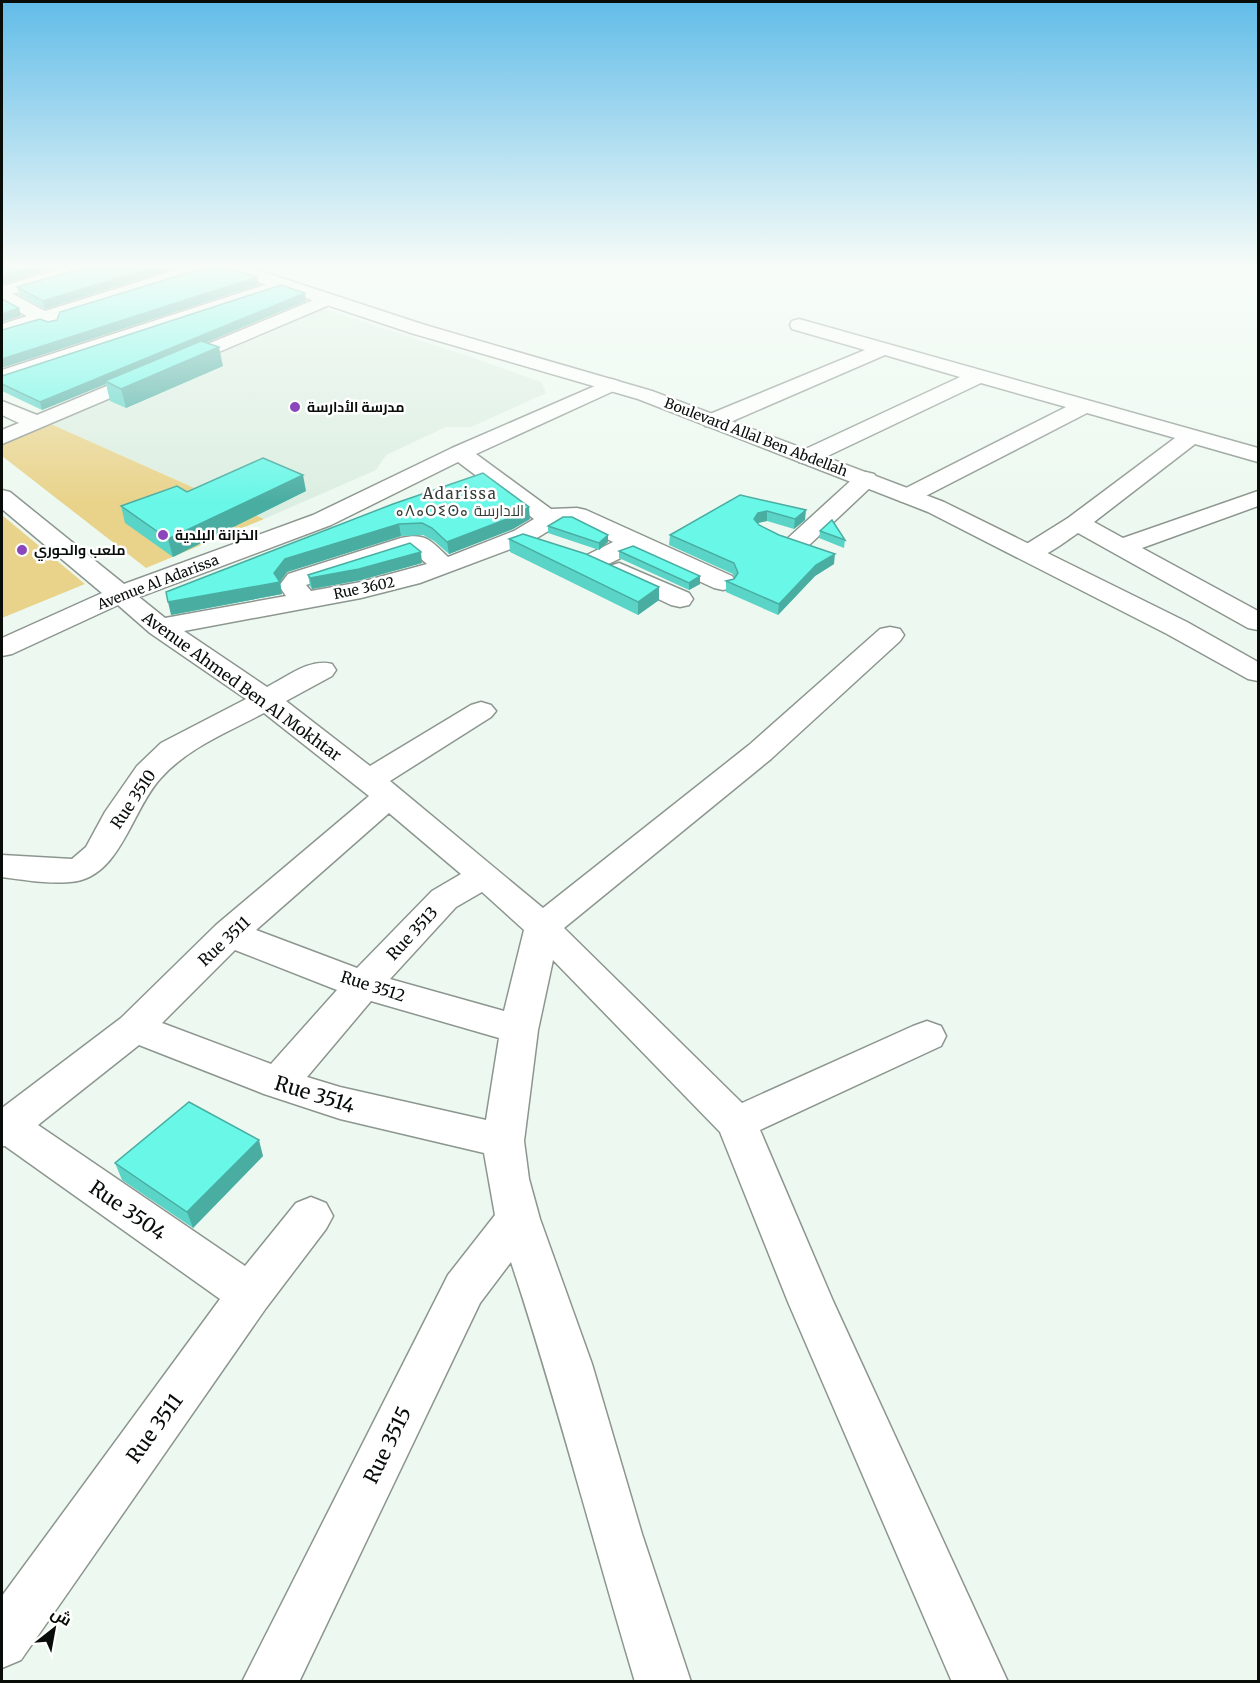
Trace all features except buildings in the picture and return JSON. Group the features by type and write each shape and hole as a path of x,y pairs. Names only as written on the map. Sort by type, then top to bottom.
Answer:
{"street":[{"path":"2,377 98,345"},
{"path":"101,345 157,372"},
{"path":"2,438 221,345"},
{"name":"Boulevard Allal Ben Abdellah","path":"472,345 611,385 713,421 936,507 1258,673"},
{"path":"867,345 1258,455"},
{"path":"713,421 883,349"},
{"path":"807,457 979,376"},
{"name":"Avenue Al Adarissa","path":"2,648 119,595 322,520 460,453 611,385"},
{"path":"908,496 1085,406"},
{"path":"2,407 37,423"},
{"path":"1029,553 1077,524 1192,436"},
{"path":"460,453 554,517 577,515 723,582"},
{"path":"825,552 787,538 866,479"},
{"name":"Avenue Ahmed Ben Al Mokhtar","path":"2,497 159,627 265,699 380,788 484,875 542,927 737,1123"},
{"path":"1121,548 1258,498"},
{"name":"Rue 3602","path":"159,627 361,590 446,567 524,536 554,517"},
{"path":"1077,524 1258,622"},
{"path":"524,536 575,554 680,599"},
{"path":"575,554 633,542"},
{"path":"1227,605 1258,593"},
{"path":"663,1682 616,1534 568,1364 518,1219 508,1179 503,1141 519,1030 542,927 760,752 890,635"},
{"name":"Rue 3510","path":"3,866 57,871 73,871 84,867 99,854 121,812 148,773 172,750 322,670"},
{"name":"Rue 3511","path":"4,1127 134,1028 380,788 481,711"},
{"name":"Rue 3513","path":"278,1083 363,985 444,899 484,875"},
{"name":"Rue 3512","path":"230,934 363,985 519,1030"},
{"name":"Rue 3514","path":"134,1028 278,1083 340,1103 503,1141"},
{"path":"927,1036 737,1123 811,1302 980,1682"},
{"name":"Rue 3504","path":"4,1127 250,1294"},
{"name":"Rue 3511","path":"2,1641 250,1294 311,1216"},
{"name":"Rue 3515","path":"270,1682 464,1289 518,1219"}],"shaded area":[{"name":"مدرسة الأدارسة","path":"219,345 432,345 541,382 546,393 471,427 446,427 386,455 376,470 264,519 44,421"},
{"path":"44,421 264,519 146,568 2,456 2,437"},
{"name":"ملعب والحوري","path":"2,515 85,584 2,618"}],"place":[{"name":"مدرسة الأدارسة","path":"295,407"},
{"name":"الخزانة البلدية","path":"163,535"},
{"name":"ملعب والحوري","path":"22,550"}],"district":[{"name":"Adarissa ⴰⴷⴰⵔⵉⵙⴰ الادارسة","path":"460,502"}]}
